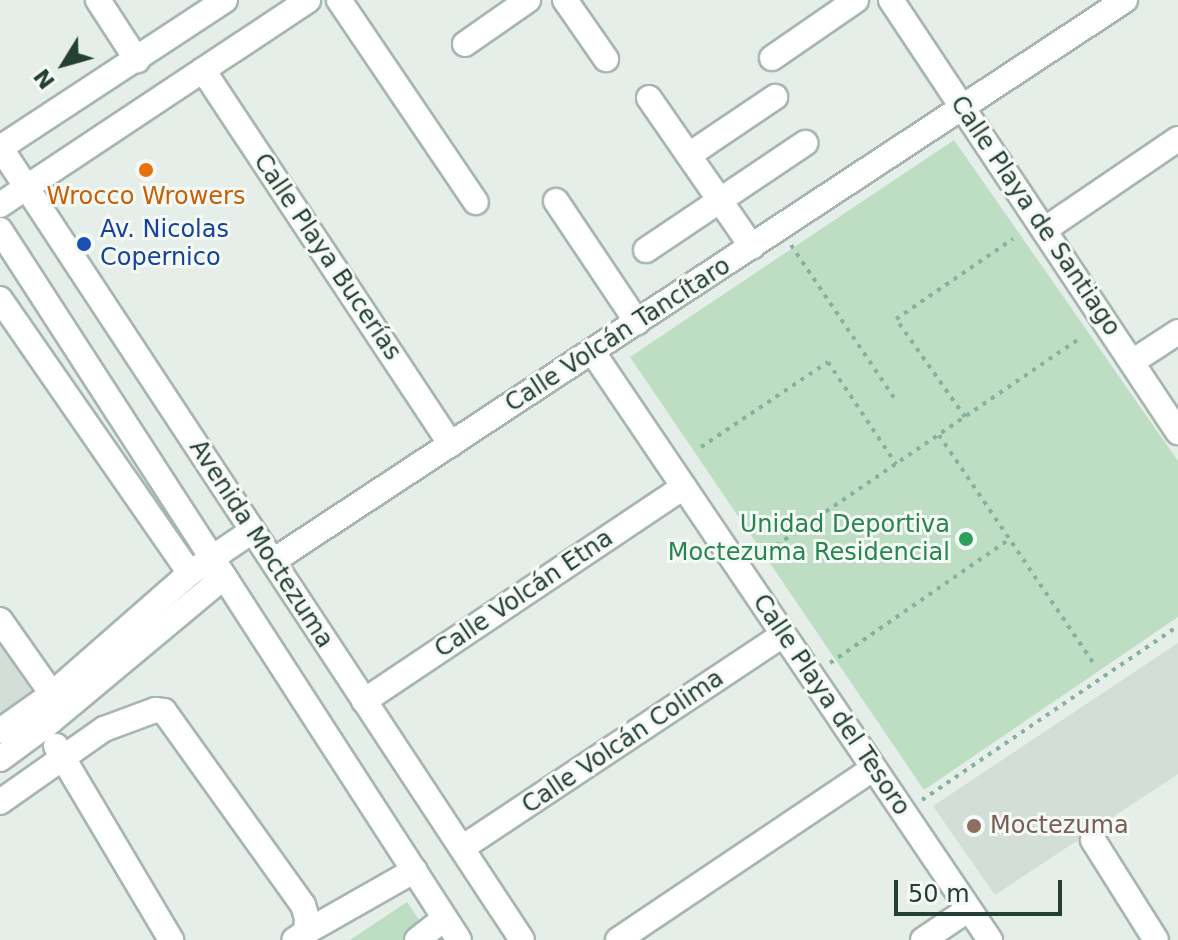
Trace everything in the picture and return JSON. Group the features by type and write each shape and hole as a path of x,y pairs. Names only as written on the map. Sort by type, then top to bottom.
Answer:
{"street":[{"path":"98,0 137,60"},
{"path":"0,148 225,0"},
{"path":"0,205 308,0"},
{"path":"339,0 476,202"},
{"path":"465,44 528,0"},
{"path":"565,0 606,59"},
{"path":"772,58 856,0"},
{"name":"Calle Playa de Santiago","path":"891,0 1178,432"},
{"name":"Calle Volcán Tancítaro","path":"273,561 1125,0"},
{"name":"Calle Playa Bucerías","path":"203,70 451,444"},
{"path":"689,155 775,97"},
{"path":"649,98 752,247"},
{"path":"1044,230 1178,139"},
{"path":"646,250 805,143"},
{"name":"Avenida Moctezuma","path":"0,148 522,940"},
{"path":"556,201 637,322"},
{"name":"Avenida Moctezuma","path":"0,230 459,940"},
{"path":"0,299 190,573"},
{"path":"1132,362 1178,332"},
{"name":"Calle Playa del Tesoro","path":"592,351 990,940"},
{"name":"Calle Volcán Etna","path":"364,701 684,487"},
{"path":"0,731 43,709 218,567 252,531"},
{"path":"0,759 43,709 190,573 218,567"},
{"path":"0,620 43,709 62,758 171,940"},
{"name":"Calle Volcán Colima","path":"462,848 783,635"},
{"path":"0,802 104,729 155,710 164,711 303,905 307,918 300,936"},
{"path":"618,940 874,768"},
{"path":"1093,840 1156,940"},
{"path":"300,936 415,870"},
{"path":"923,940 969,909"},
{"path":"417,940 444,919"}],"path":[{"path":"780,228 895,399"},
{"path":"965,417 896,319 1013,239"},
{"path":"768,551 1082,337"},
{"path":"701,447 828,362 896,464"},
{"path":"939,435 1094,664"},
{"path":"811,676 1010,539"},
{"path":"904,813 1178,626"}],"shaded area":[{"path":"1178,643 1178,774 995,895 933,806"},
{"path":"0,644 35,697 0,721"}],"green space":[{"name":"Unidad Deportiva Moctezuma Residencial","path":"954,140 1178,461 1178,617 924,790 630,357"},
{"path":"407,902 433,940 350,940"}],"place":[{"name":"Wrocco Wrowers","path":"146,170"},
{"name":"Av. Nicolas Copernico","path":"84,244"},
{"name":"Unidad Deportiva Moctezuma Residencial","path":"966,539"},
{"name":"Moctezuma","path":"974,826"}]}
